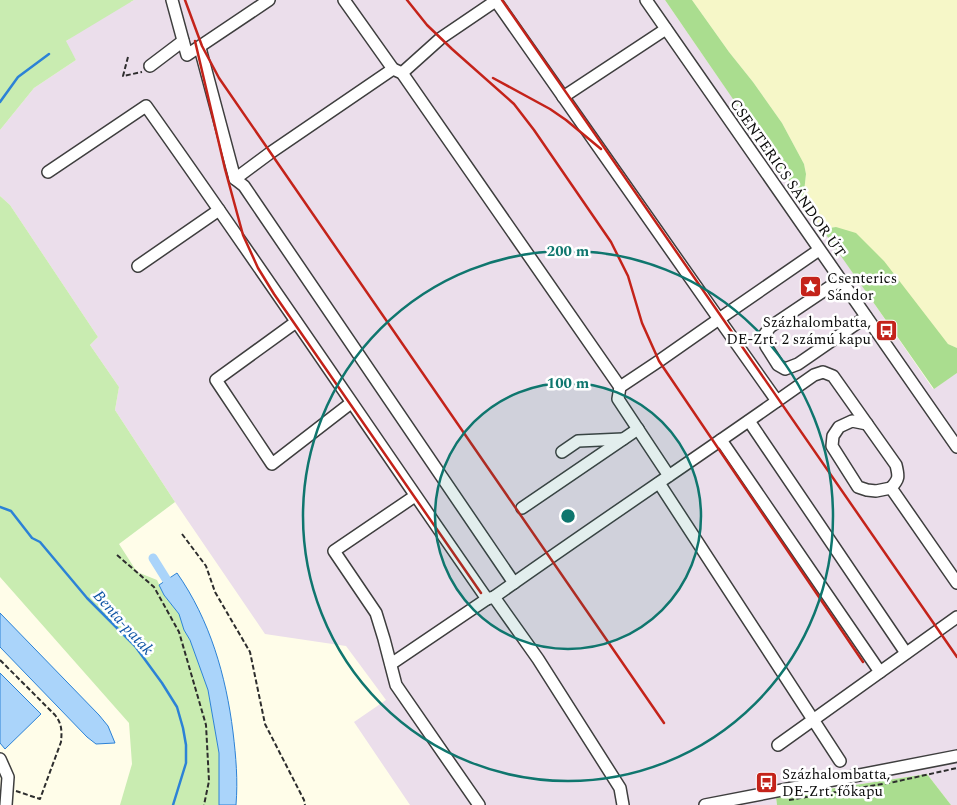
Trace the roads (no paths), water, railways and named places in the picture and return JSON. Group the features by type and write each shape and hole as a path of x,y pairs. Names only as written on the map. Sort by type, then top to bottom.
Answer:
{"street":[{"path":"172,0 187,55 200,48 268,0"},
{"path":"344,0 398,71 620,387 618,399 669,476"},
{"path":"235,179 270,153 398,71 496,0 777,401"},
{"name":"CSENTERICS SÁNDOR ÚT","path":"646,0 957,447"},
{"path":"563,98 666,29"},
{"path":"150,66 183,42"},
{"path":"200,48 235,179 244,186 514,583"},
{"path":"48,172 146,106 220,210 415,496 490,598 538,659 620,788 623,805"},
{"path":"138,266 220,210"},
{"path":"620,387 819,250"},
{"path":"840,280 770,327 765,334 766,346 778,365 786,369 798,364 866,317"},
{"path":"296,322 216,380 272,464 351,403"},
{"path":"391,664 514,583 814,374 823,372 833,376 867,424 896,465 899,476 897,482 891,488 876,491 858,486 832,446 833,436 839,427 852,421 867,424"},
{"path":"749,420 906,653"},
{"path":"522,508 638,429"},
{"path":"562,452 578,441 623,439"},
{"path":"721,440 880,672"},
{"path":"659,483 840,761"},
{"path":"891,488 957,583"},
{"path":"415,496 334,551 376,613 396,685 479,805"},
{"path":"778,745 957,618"},
{"path":"705,805 957,756"},
{"path":"0,759 8,777 6,805"}],"water":[{"path":"177,573 199,610 221,669 230,711 236,759 236,805 219,805 219,753 208,690 179,614 164,595 159,585"},
{"path":"0,613 99,715 108,726 115,743 96,744 87,737 0,647"},
{"path":"0,673 41,714 5,749 0,743"}],"waterway":[{"path":"0,102 18,77 49,54"},
{"name":"Benta-patak","path":"0,507 11,511 32,538 40,542 87,598 135,646 177,707 186,745 186,763 173,805"},
{"path":"153,558 173,590"}],"railway":[{"path":"185,0 202,46 219,78 664,723"},
{"path":"407,0 427,25 514,104 534,130 611,242 628,276 642,323 659,361 863,662"},
{"path":"502,0 957,657"},
{"path":"195,41 225,169 243,235 258,268 274,294 481,593"},
{"path":"493,78 550,109 601,149"}],"place":[{"name":"Csenterics Sándor","path":"811,287"},
{"name":"Százhalombatta, DE-Zrt. 2 számú kapu","path":"887,331"},
{"name":"Százhalombatta, DE-Zrt. főkapu","path":"766,783"}]}
